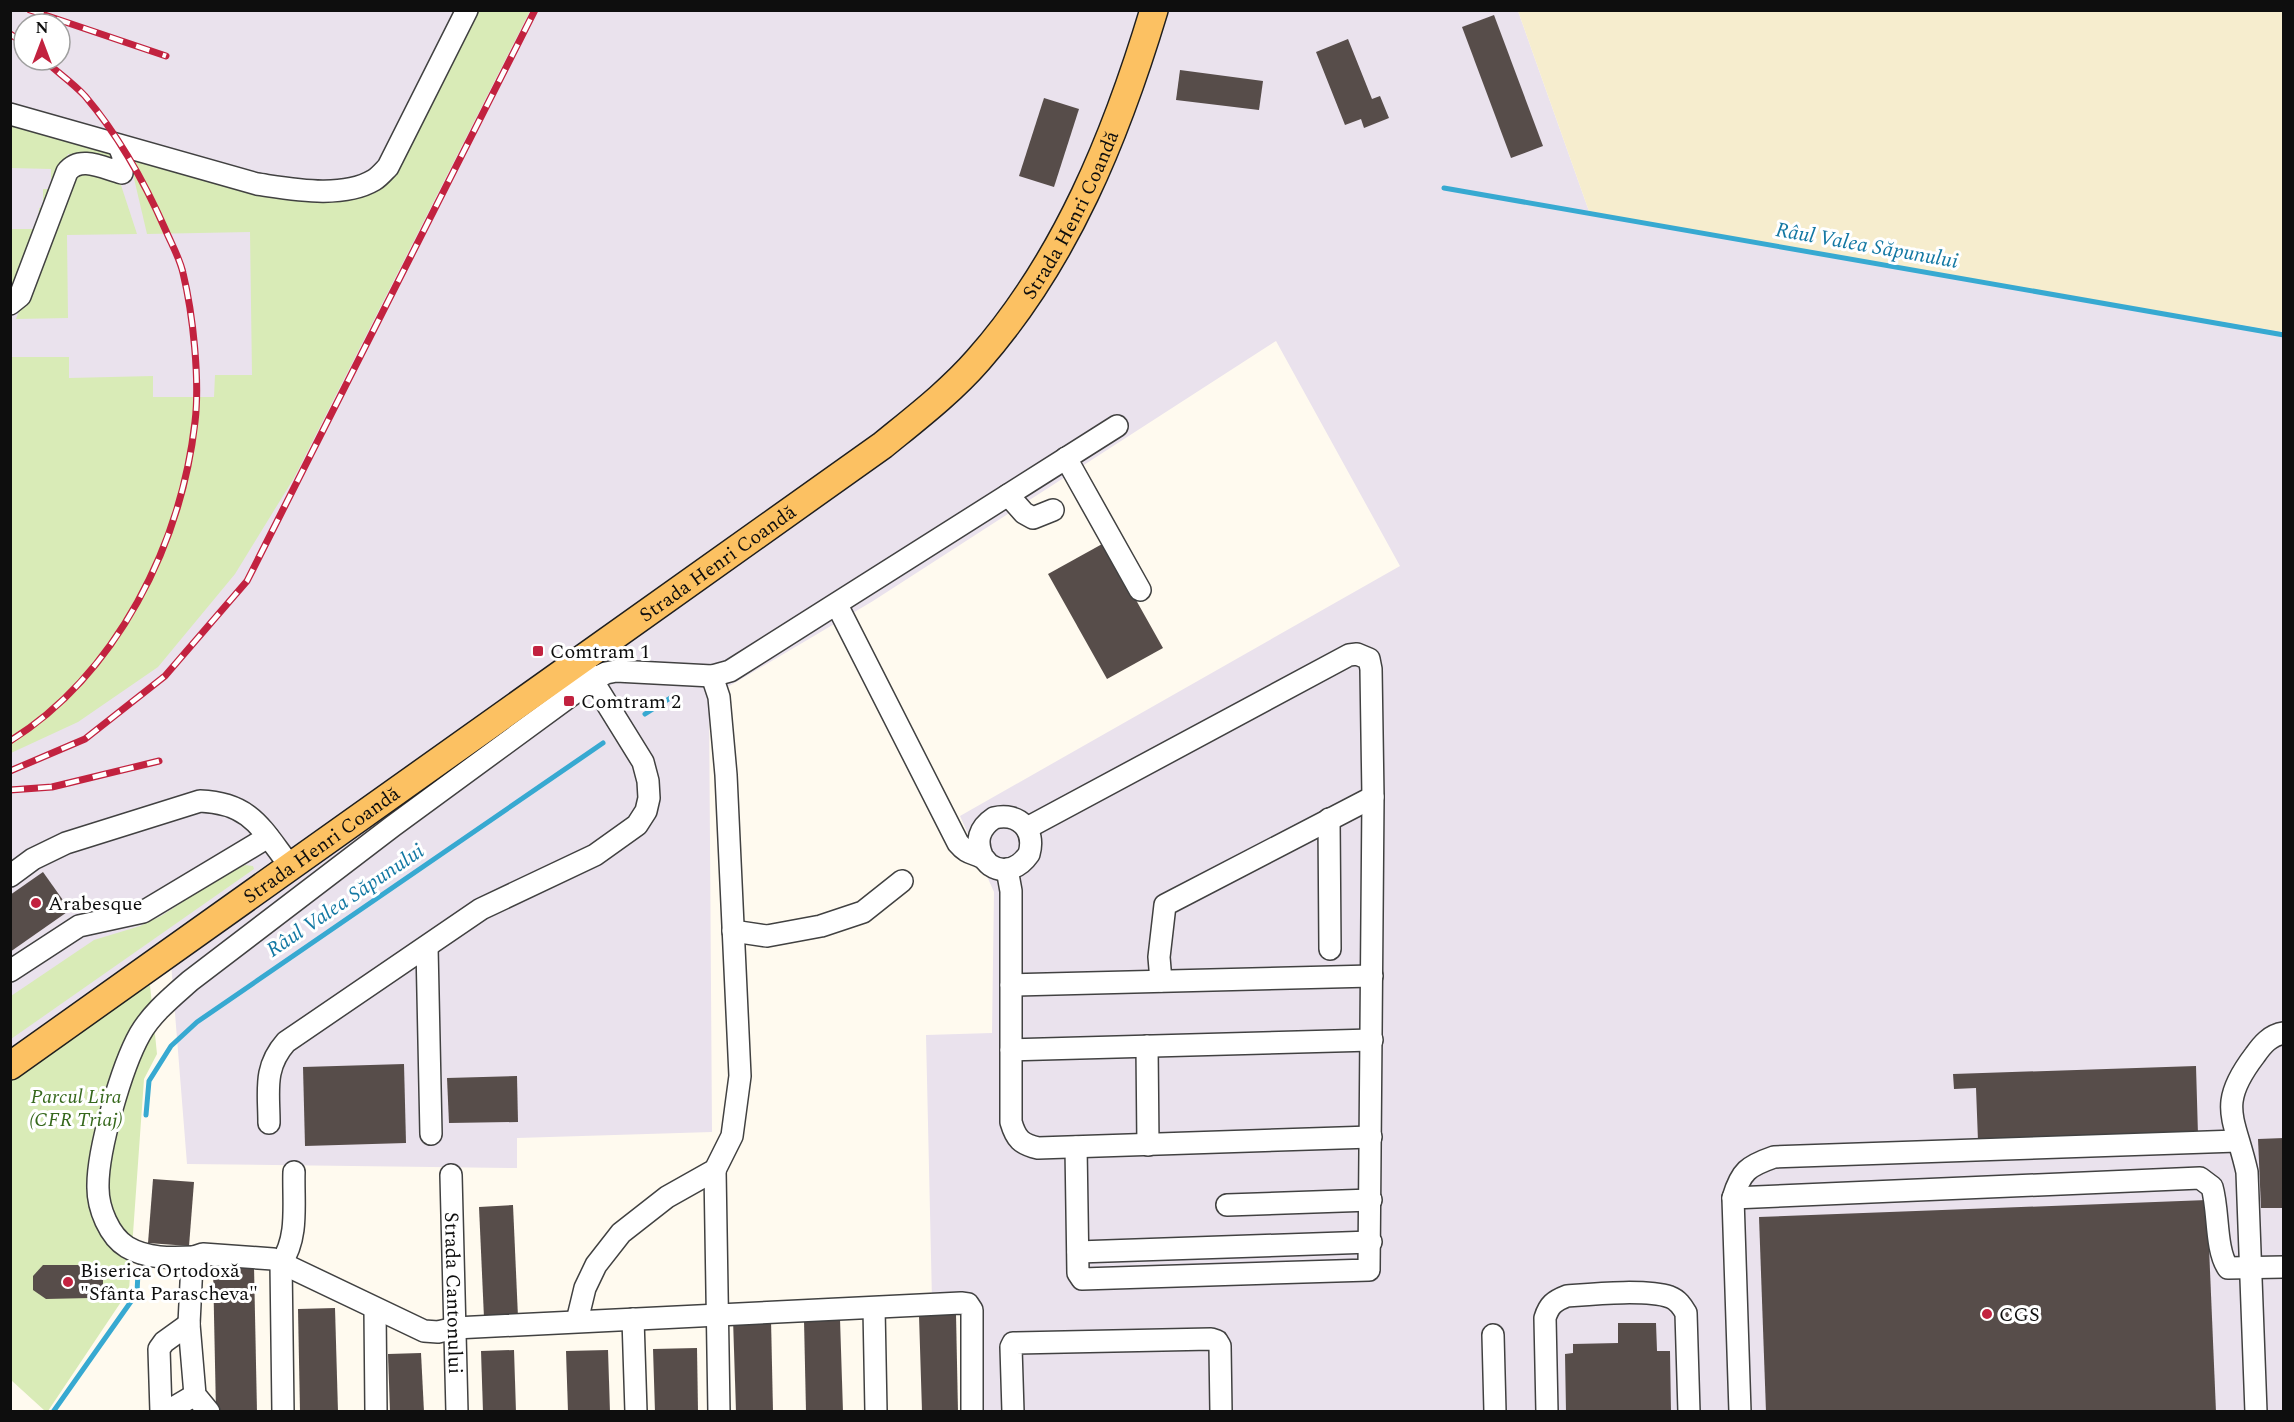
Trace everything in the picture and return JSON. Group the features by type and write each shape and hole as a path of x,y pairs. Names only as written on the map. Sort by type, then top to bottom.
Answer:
{"main road":[{"name":"Strada Henri Coandă","path":"10,1066 291,867 585,670 883,445 945,393 977,362 1039,279 1083,199 1109,144 1154,10"}],"street":[{"path":"10,114 257,184 295,189 351,188 374,180 388,167 467,10"},
{"path":"10,304 20,296 67,172 73,165 80,162 122,173 123,156 119,146"},
{"path":"972,1412 972,1310 968,1304 577,1321 455,1328 438,1332 424,1330 281,1263 252,1255 203,1254 194,1257 153,1257 126,1247 115,1237 101,1208 98,1188 102,1155 125,1063 140,1033 158,1010 190,981 393,825 585,670 606,673 616,671 712,676 730,671 748,662 1117,426"},
{"path":"1066,458 1140,590"},
{"path":"1008,495 1024,513 1033,518 1053,510"},
{"path":"837,605 958,843 973,856 983,858"},
{"path":"1027,828 1338,661 1357,654 1369,659 1373,797 1371,1267 1366,1271 1089,1281 1082,1279 1078,1273 1076,1147"},
{"path":"269,1124 268,1072 274,1056 286,1042 481,909 595,855 637,825 646,811 648,798 648,781 643,762 585,670"},
{"path":"712,676 719,697 722,724 740,1076 732,1136 715,1170 719,1412"},
{"path":"1161,981 1159,957 1164,905 1373,797"},
{"path":"10,876 33,859 66,843 200,801 237,807 252,818 291,867"},
{"path":"1012,817 1027,828 1031,836 1029,855 1016,867 1006,869 989,864 983,858 978,840 981,831 994,818 1012,817"},
{"path":"1329,819 1330,949"},
{"path":"10,971 79,926 143,912 268,837"},
{"path":"1006,869 1011,891 1011,1122 1016,1138 1025,1145 1038,1148 1371,1137"},
{"path":"734,931 767,936 821,926 862,912 902,881"},
{"path":"426,947 431,1134"},
{"path":"1011,985 1372,976"},
{"path":"2256,1412 2247,1172 2237,1141 2232,1107 2234,1086 2261,1046 2268,1039 2283,1033"},
{"path":"1011,1050 1372,1040"},
{"path":"1147,1046 1148,1145"},
{"path":"1740,1412 1733,1198 1739,1178 1753,1164 1774,1157 2237,1141"},
{"path":"577,1321 580,1303 593,1272 621,1233 667,1197 715,1170"},
{"path":"283,1412 281,1263 292,1243 294,1172"},
{"name":"Strada Cantonului","path":"451,1175 457,1412"},
{"path":"1733,1198 2200,1178 2212,1187 2218,1206 2221,1258 2228,1268 2283,1267"},
{"path":"1227,1205 1371,1200"},
{"path":"1078,1252 1371,1242"},
{"path":"194,1257 189,1324 195,1395 209,1412"},
{"path":"1547,1412 1545,1318 1548,1308 1555,1300 1567,1296 1631,1294 1671,1298 1681,1304 1686,1313 1689,1412"},
{"path":"874,1308 876,1412"},
{"path":"375,1309 376,1412"},
{"path":"633,1319 636,1412"},
{"path":"161,1412 159,1349 164,1342 189,1324"},
{"path":"1493,1335 1495,1412"},
{"path":"1013,1412 1011,1347 1013,1342 1211,1340 1217,1341 1220,1346 1221,1412"},
{"path":"166,1412 195,1395"}],"shaded area":[{"path":"11,11 1518,11 1590,214 2283,332 2283,1411 971,1411 969,1301 932,1301 926,1035 992,1033 994,892 960,816 1400,566 1276,341 873,601 709,698 712,1132 517,1138 517,1168 187,1164 169,938 11,1049"},
{"path":"1518,11 2283,11 2283,332 1590,214"}],"green space":[{"path":"478,11 530,11 294,478 235,574 158,667 78,722 11,753 10,357 69,357 69,378 153,376 153,397 214,397 215,375 252,375 250,232 147,234 129,157 258,194 395,171"},
{"path":"11,125 115,154 115,166 68,154 21,281 11,290 11,229 38,229 39,208 43,207 43,189 51,189 51,169 11,168"},
{"path":"76,171 119,179 137,234 67,235 68,318 16,319 70,177"},
{"path":"245,865 253,866 254,869 11,1039 11,996 94,940 140,926 161,916 219,878"},
{"name":"Parcul Lira (CFR Triaj)","path":"150,985 157,1054 144,1079 129,1290 48,1411 45,1411 11,1380 11,1071"}],"building":[{"path":"1494,15 1543,146 1511,158 1462,27"},
{"path":"1348,39 1372,99 1380,96 1389,118 1364,128 1361,119 1345,125 1316,52"},
{"path":"1180,70 1263,81 1259,110 1176,100"},
{"path":"1044,98 1079,109 1054,187 1019,176"},
{"path":"1104,543 1163,648 1107,679 1048,574"},
{"path":"43,872 70,910 10,952 10,895"},
{"path":"404,1064 406,1143 305,1146 303,1067"},
{"path":"2196,1066 2198,1135 1978,1141 1976,1088 1954,1089 1953,1074"},
{"path":"517,1076 518,1122 449,1123 447,1078"},
{"path":"2284,1138 2284,1208 2261,1208 2258,1139"},
{"path":"153,1179 194,1182 189,1246 148,1243"},
{"name":"CGS","path":"2207,1200 2216,1412 1766,1412 1759,1217"},
{"path":"513,1205 518,1317 484,1318 479,1207"},
{"name":"Biserica Ortodoxă \"Sfânta Parascheva\"","path":"43,1265 90,1265 103,1274 103,1289 90,1298 46,1299 33,1290 33,1276"},
{"path":"254,1266 257,1412 216,1412 213,1267"},
{"path":"335,1308 338,1412 300,1412 298,1309"},
{"path":"956,1314 958,1412 922,1412 919,1315"},
{"path":"733,1319 771,1319 773,1412 736,1412"},
{"path":"840,1319 843,1412 806,1412 804,1320"},
{"path":"1618,1323 1656,1323 1657,1351 1670,1351 1671,1412 1566,1412 1565,1354 1573,1353 1573,1344 1618,1343"},
{"path":"697,1348 698,1412 655,1412 653,1349"},
{"path":"514,1350 516,1412 483,1412 481,1351"},
{"path":"608,1350 610,1412 568,1412 566,1351"},
{"path":"421,1353 424,1412 390,1412 388,1354"}],"waterway":[{"name":"Râul Valea Săpunului","path":"1444,188 2284,335"},
{"name":"Râul Valea Săpunului","path":"645,714 675,695"},
{"name":"Râul Valea Săpunului","path":"146,1115 149,1081 171,1046 197,1022 603,743"},
{"name":"Râul Valea Săpunului","path":"53,1412 137,1293 138,1272"}],"railway":[{"path":"30,10 166,56"},
{"path":"10,771 85,739 165,676 247,581 535,10"},
{"path":"10,741 48,713 82,680 112,643 137,602 159,559 175,514 187,468 195,422 197,387 193,327 180,262 158,213 120,144 85,96 58,72"},
{"path":"10,790 52,787 159,761"}],"place":[{"name":"Comtram 1","path":"538,651"},
{"name":"Comtram 2","path":"569,701"},
{"name":"Arabesque","path":"36,903"},
{"name":"Biserica Ortodoxă \"Sfânta Parascheva\"","path":"68,1282"},
{"name":"CGS","path":"1987,1314"}]}
